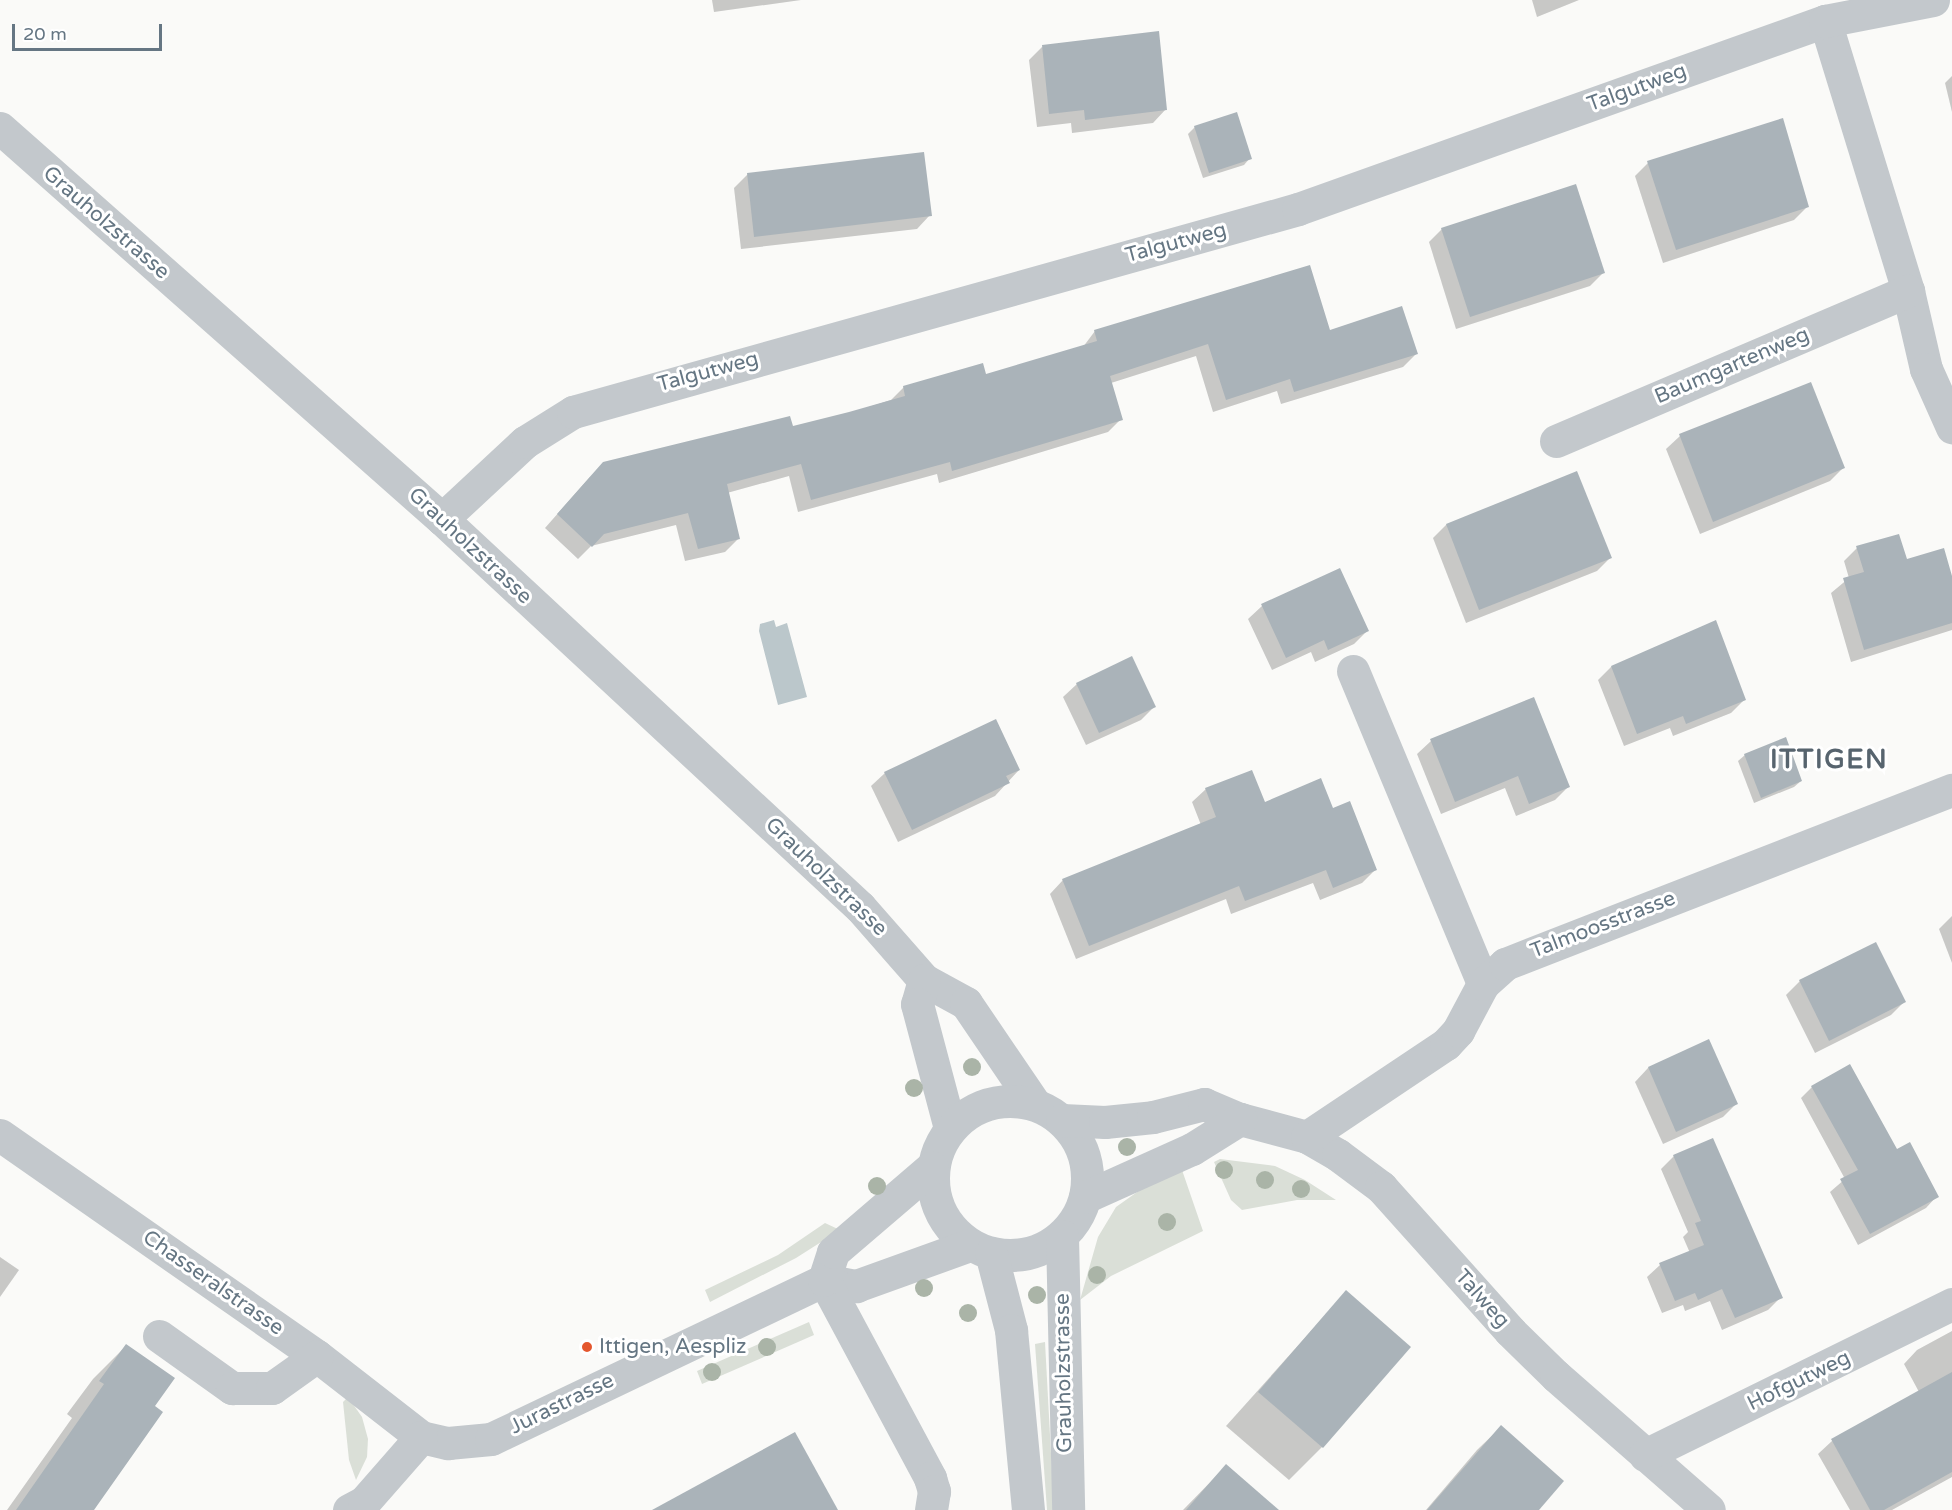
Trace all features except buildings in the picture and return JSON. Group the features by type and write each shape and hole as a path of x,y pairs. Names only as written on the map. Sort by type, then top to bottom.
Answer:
{"street":[{"name":"Talgutweg","path":"442,519 525,442 573,412 1298,209 1825,21 1933,0"},
{"path":"1825,21 1908,291 1926,369 1952,427"},
{"name":"Grauholzstrasse","path":"0,128 442,519 860,907 924,980 966,1003 1034,1103"},
{"name":"Baumgartenweg","path":"1556,441 1908,291"},
{"path":"1353,671 1483,984"},
{"name":"Talmoosstrasse","path":"1307,1137 1446,1044 1458,1031 1483,984 1505,964 1952,790"},
{"path":"924,980 917,1004 950,1128"},
{"path":"824,1280 856,1286 980,1249 1016,1255 1041,1249 1062,1236 1077,1218 1085,1197 1088,1180 1082,1147 1062,1120 1034,1103 1004,1100 974,1108 950,1128 932,1167 833,1252 824,1280 847,1330 930,1478 934,1491 931,1510"},
{"name":"Talweg","path":"1062,1120 1105,1122 1153,1117 1204,1104 1240,1119 1270,1124 1307,1137 1381,1187 1510,1331 1645,1455 1709,1510"},
{"path":"1085,1197 1192,1149 1240,1119"},
{"name":"Chasseralstrasse","path":"0,1135 317,1356 421,1437"},
{"path":"932,1167 932,1185 944,1219 980,1249"},
{"name":"Grauholzstrasse","path":"1062,1236 1068,1510"},
{"name":"Grauholzstrasse","path":"980,1249 1011,1330 1028,1510"},
{"name":"Jurastrasse","path":"421,1437 470,1444 491,1439 824,1280"},
{"name":"Hofgutweg","path":"1645,1455 1952,1304"},
{"path":"159,1336 232,1388 272,1388 317,1356"},
{"path":"349,1510 364,1502 421,1437"}],"shaded area":[{"path":"774,620 776,627 787,623 807,697 778,705 759,631 760,624"},
{"path":"1220,1159 1275,1166 1305,1180 1336,1200 1297,1200 1242,1210 1231,1200 1214,1162"},
{"path":"1182,1170 1203,1231 1111,1276 1080,1300 1098,1237 1116,1207 1140,1190"},
{"path":"825,1223 840,1230 796,1258 710,1302 705,1290 778,1255"},
{"path":"809,1322 814,1335 702,1384 697,1371"},
{"path":"1045,1342 1054,1510 1047,1510 1035,1344"},
{"path":"348,1397 362,1417 368,1439 367,1457 356,1480 349,1460 343,1402"}],"place":[{"name":"Ittigen, Aespliz","path":"587,1347"}],"district":[{"name":"ITTIGEN","path":"1829,760"}]}
